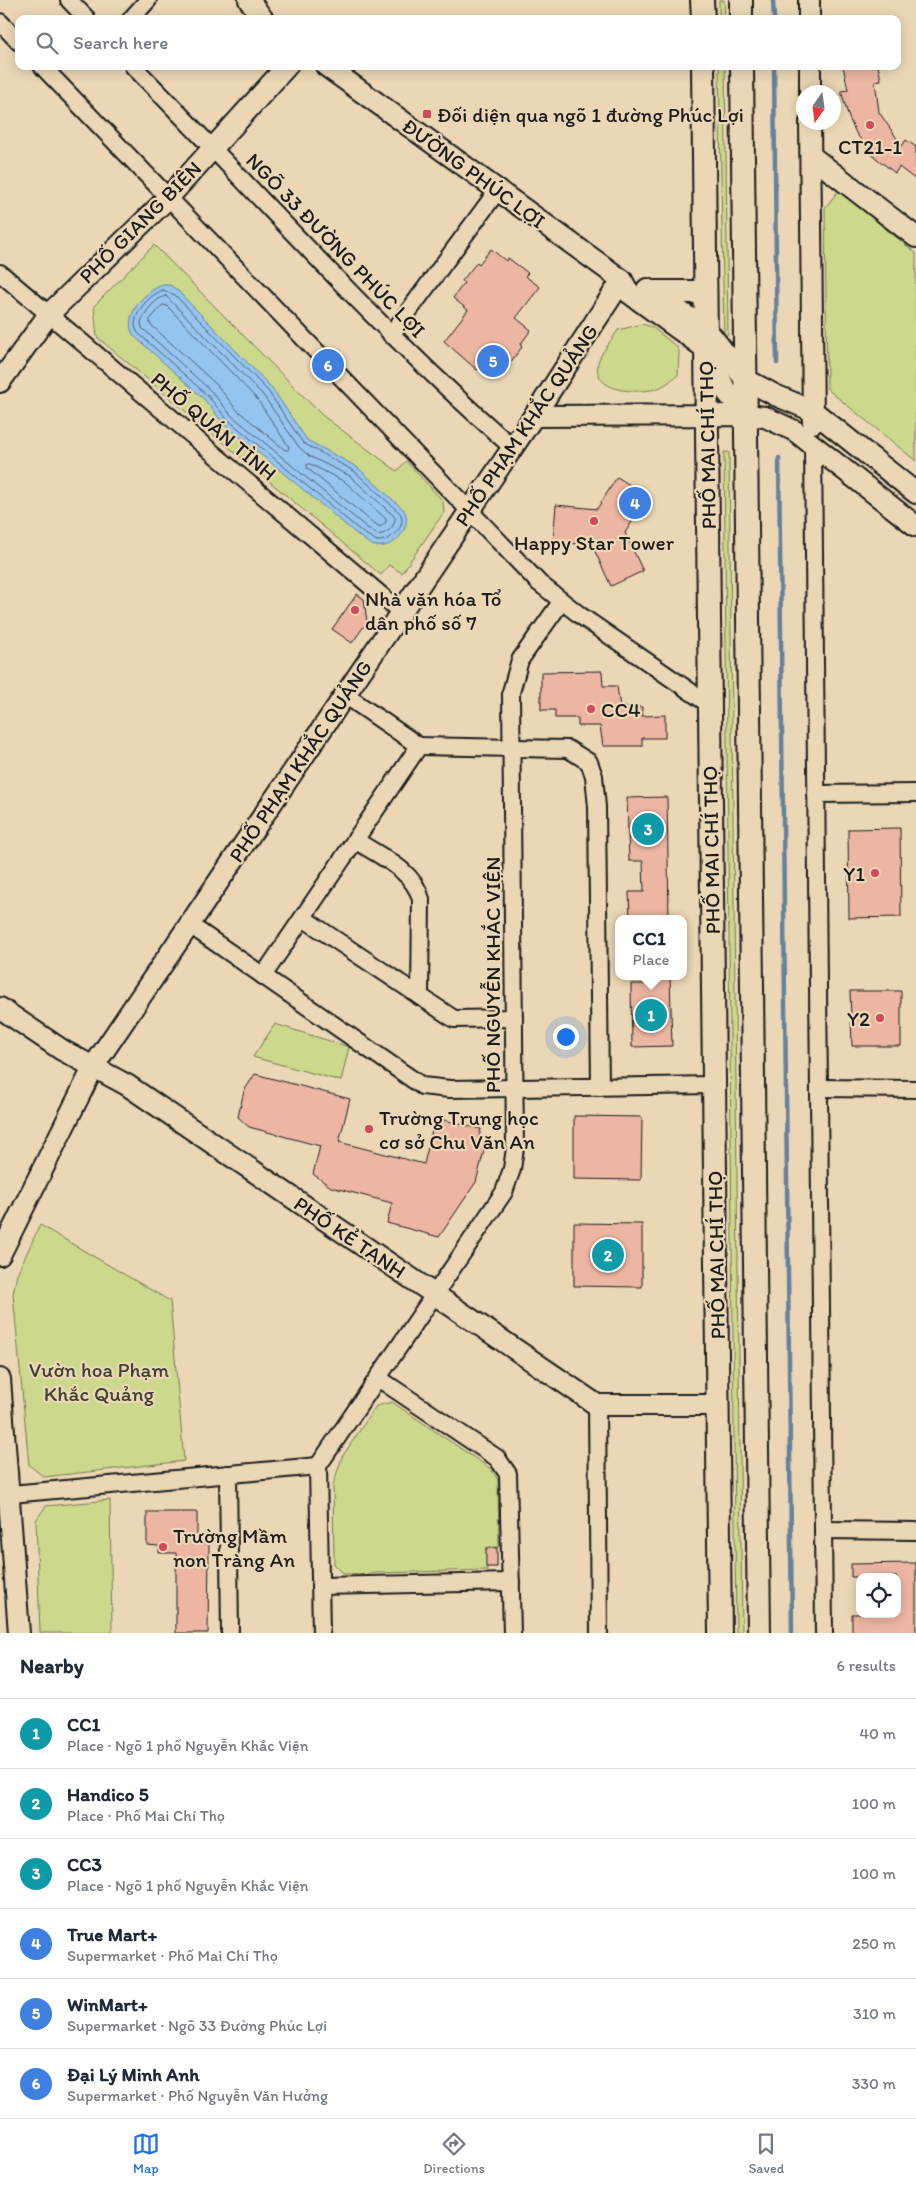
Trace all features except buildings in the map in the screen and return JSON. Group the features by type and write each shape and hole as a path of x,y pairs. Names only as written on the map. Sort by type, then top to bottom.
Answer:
{"main road":[{"path":"702,0 702,15"},
{"path":"741,0 741,15"},
{"name":"PHỐ MAI CHÍ THỌ","path":"703,70 720,1633"},
{"name":"PHỐ MAI CHÍ THỌ","path":"742,70 759,1633"},
{"path":"652,292 706,292"}],"street":[{"path":"69,0 83,15"},
{"path":"135,15 148,0"},
{"path":"249,0 260,15"},
{"path":"809,0 809,15"},
{"path":"0,22 15,38"},
{"path":"46,70 468,512 561,602 710,705"},
{"name":"NGÕ 33 ĐƯỜNG PHÚC LỢI","path":"137,70 213,147 391,336 512,447"},
{"name":"PHỐ GIANG BIÊN","path":"0,382 49,314 168,198 283,70"},
{"name":"ĐƯỜNG PHÚC LỢI","path":"332,70 622,280 637,283 652,292 706,339"},
{"path":"810,70 810,85"},
{"path":"810,130 824,1633"},
{"path":"810,156 916,237"},
{"path":"391,336 498,190"},
{"name":"PHỐ QUÁN TÌNH","path":"0,273 401,612"},
{"name":"ĐƯỜNG PHÚC LỢI","path":"622,280 629,293 706,339"},
{"name":"PHỐ PHẠM KHẮC QUẢNG","path":"0,1255 94,1068 534,416 622,280"},
{"path":"706,339 745,379 775,395 813,411 916,492"},
{"path":"706,339 726,392 745,415"},
{"path":"707,415 726,392 745,379"},
{"path":"534,416 745,415 765,418 787,427 813,445 916,526"},
{"name":"PHỐ NGUYỄN KHẮC VIỆN","path":"318,1466 507,1184 515,1148 511,692 520,660 561,602"},
{"path":"345,695 419,746 568,749 589,762 594,776 597,807 600,1087"},
{"path":"263,976 419,746"},
{"path":"816,794 916,793"},
{"path":"355,840 400,869 417,887 421,899 420,997"},
{"path":"302,918 454,1019 514,1018"},
{"path":"190,925 422,1086 450,1089 714,1085"},
{"name":"PHỐ KẺ TẠNH","path":"0,1008 62,1050 127,1085 597,1406"},
{"path":"819,1088 916,1089"},
{"path":"378,1378 497,1458 504,1466 510,1484 512,1633"},
{"path":"0,1379 4,1494 19,1633"},
{"path":"599,1633 597,1406 717,1405"},
{"path":"4,1494 318,1466 321,1633"},
{"path":"228,1474 230,1633"},
{"path":"823,1530 916,1531"},
{"path":"320,1586 511,1582"}],"green space":[{"path":"719,0 724,0 725,15 719,15"},
{"path":"719,70 725,70 728,334 724,337"},
{"path":"838,191 916,253 916,461 827,389 825,208"},
{"path":"154,245 323,416 397,471 406,461 443,501 444,512 402,573 389,565 381,575 97,337 94,306"},
{"path":"643,324 652,327 677,347 679,351 678,375 661,387 647,391 627,391 608,385 598,373 598,363 601,355 618,330"},
{"path":"724,452 729,452 742,1633 736,1633"},
{"path":"275,1024 349,1047 341,1081 253,1057"},
{"name":"Vườn hoa Phạm Khắc Quảng","path":"40,1225 170,1301 184,1461 44,1477 29,1465 13,1294 17,1274"},
{"path":"392,1402 491,1469 498,1480 499,1547 486,1548 487,1570 344,1574 334,1564 333,1485 342,1457 376,1406"},
{"path":"110,1500 112,1633 40,1633 36,1520 46,1506"}],"water":[{"path":"162,285 170,285 178,291 272,388 307,440 357,467 404,510 406,523 396,541 383,546 376,546 363,539 223,423 204,399 133,335 131,320 137,305 148,293"}],"waterway":[{"path":"773,0 774,15"},
{"path":"774,70 777,363"},
{"path":"779,458 792,1633"}],"place":[{"name":"Đối diện qua ngõ 1 đường Phúc Lợi","path":"427,114"},
{"name":"CT21-1","path":"870,125"},
{"name":"WinMart+","path":"493,361"},
{"name":"Đại Lý Minh Anh","path":"328,365"},
{"name":"True Mart+","path":"635,503"},
{"name":"Happy Star Tower","path":"594,521"},
{"name":"Nhà văn hóa Tổ dân phố số 7","path":"355,610"},
{"name":"CC4","path":"591,709"},
{"name":"CC3","path":"648,829"},
{"name":"Y1","path":"875,873"},
{"name":"CC1","path":"651,1015"},
{"name":"Y2","path":"880,1018"},
{"name":"Trường Trung học cơ sở Chu Văn An","path":"369,1129"},
{"name":"Handico 5","path":"608,1255"},
{"name":"Trường Mầm non Tràng An","path":"163,1547"}]}
